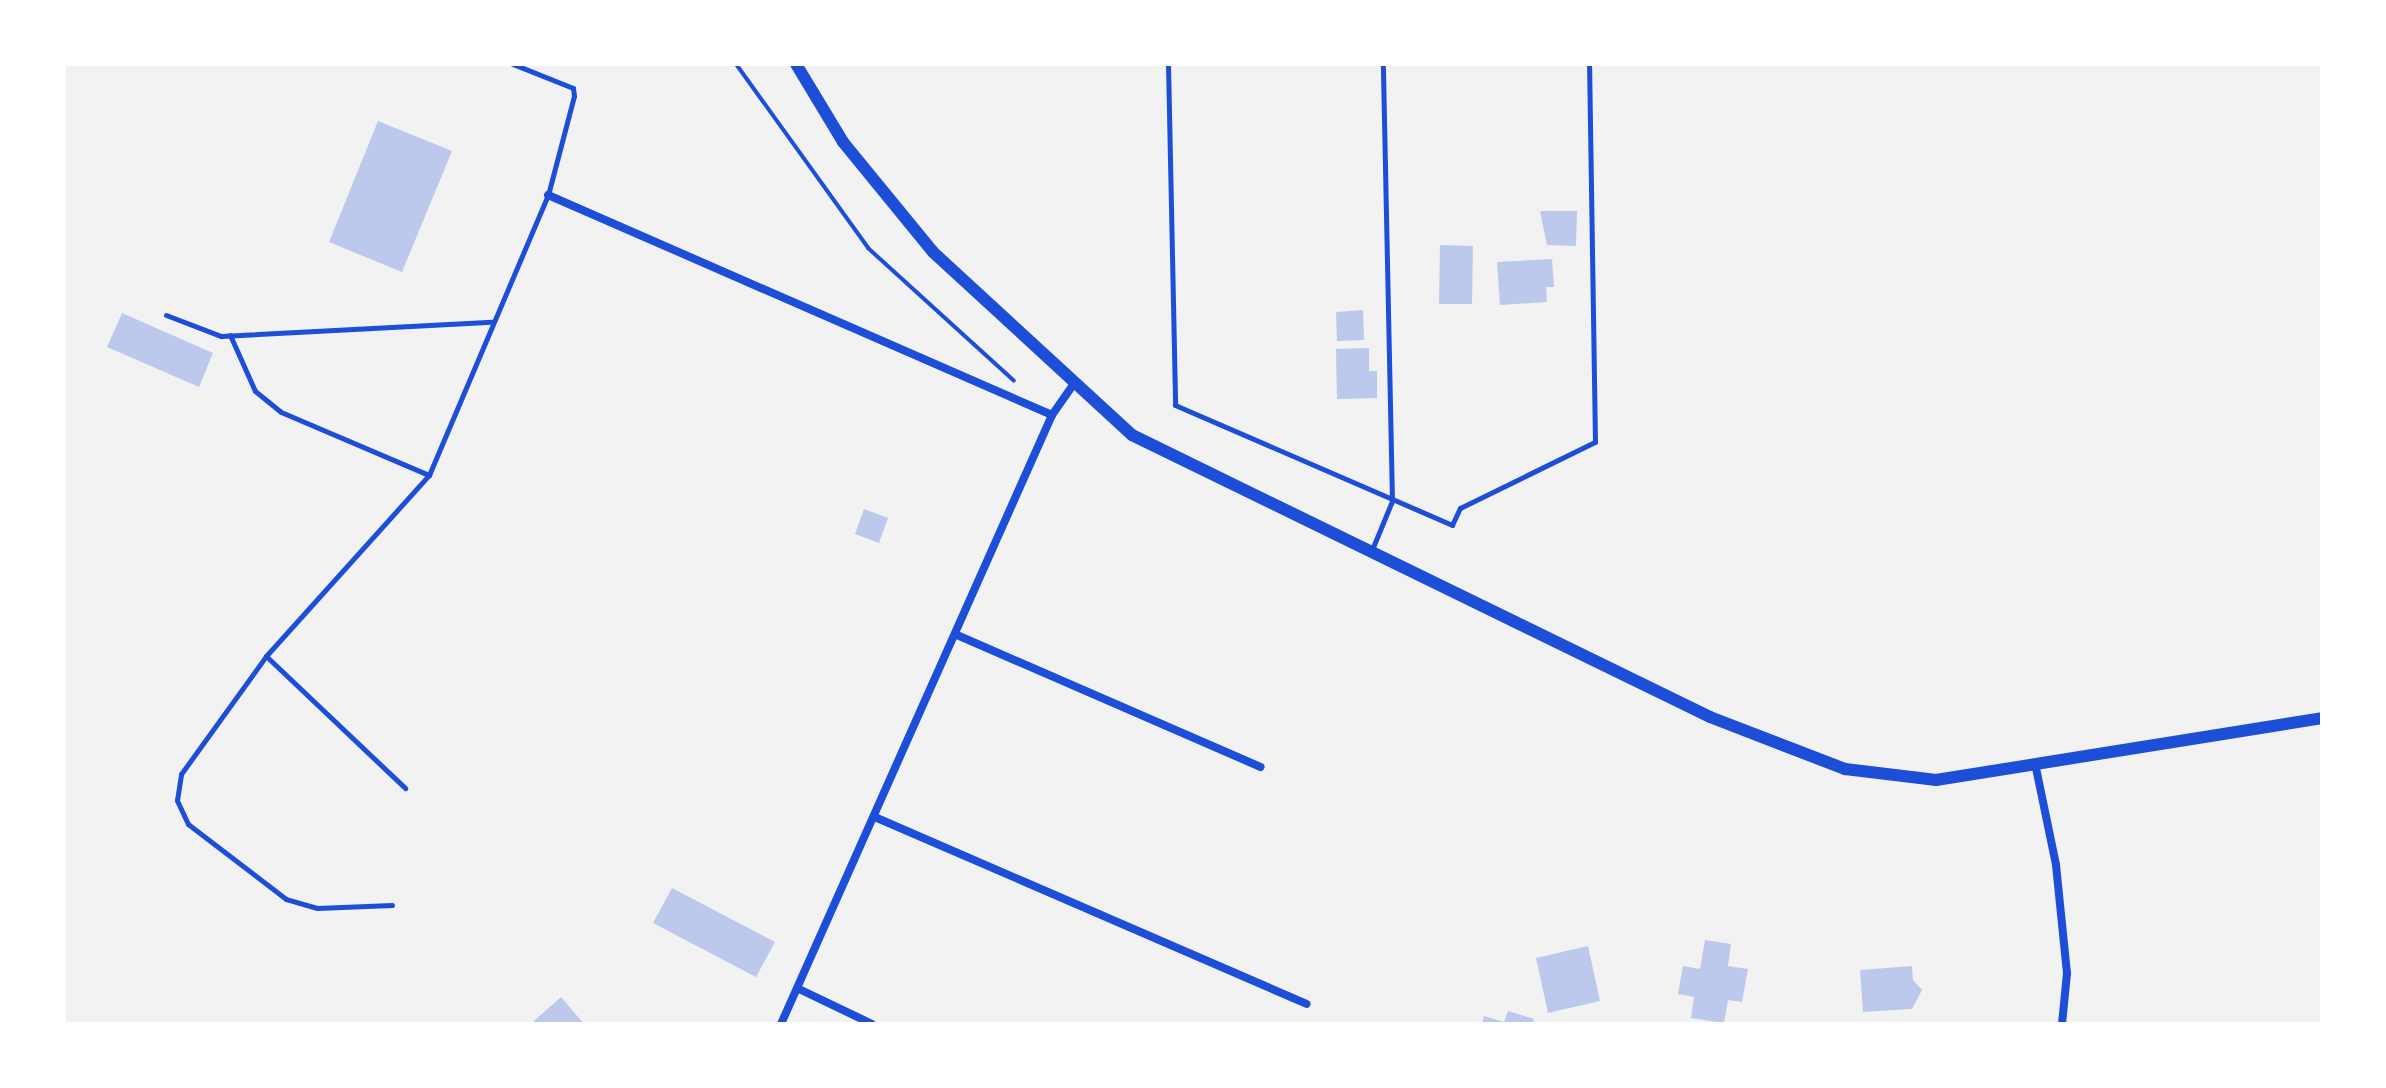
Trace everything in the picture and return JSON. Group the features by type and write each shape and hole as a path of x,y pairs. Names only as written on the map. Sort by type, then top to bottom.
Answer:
{"main road":[{"path":"796,64 843,142 933,252 1132,435 1710,717 1799,755 1845,769 1936,780 2036,768 2322,718"}],"street":[{"path":"548,195 1052,415"},
{"path":"781,1024 877,818 1052,415 1074,384"},
{"path":"957,635 1260,767"},
{"path":"2036,768 2058,880 2067,973 2062,1024"},
{"path":"877,818 1306,1004"},
{"path":"799,989 872,1024"}],"lane":[{"path":"392,905 317,908 286,899 188,824 177,800 181,774 266,656 429,475 548,195 573,88 513,64"},
{"path":"1168,64 1175,405 1452,525 1460,508 1595,442 1589,64"},
{"path":"1371,553 1392,501 1383,64"},
{"path":"166,315 196,329 230,335 492,322"},
{"path":"230,335 255,391 281,412 429,475"},
{"path":"266,656 405,788"}],"path":[{"path":"736,64 868,248 1017,384"}],"building":[{"path":"378,121 452,151 402,272 329,242"},
{"path":"1540,211 1577,211 1576,246 1547,245"},
{"path":"1440,245 1473,246 1472,304 1439,304"},
{"path":"1552,259 1554,287 1546,287 1547,302 1500,305 1497,262"},
{"path":"1363,310 1364,340 1337,341 1336,312"},
{"path":"122,313 213,353 199,387 107,347"},
{"path":"1369,348 1369,371 1377,371 1377,398 1337,399 1336,349"},
{"path":"864,509 888,518 879,543 855,534"},
{"path":"672,888 775,942 756,977 653,923"},
{"path":"1705,940 1731,944 1728,966 1748,969 1742,1002 1728,1000 1724,1023 1691,1018 1694,997 1678,994 1683,966 1700,969"},
{"path":"1588,946 1600,1001 1548,1013 1536,958"},
{"path":"1912,966 1913,980 1922,990 1912,1009 1863,1012 1860,970"},
{"path":"561,997 584,1024 537,1024 534,1021"},
{"path":"1508,1011 1534,1019 1533,1024 1482,1024 1484,1016 1504,1022"}]}
